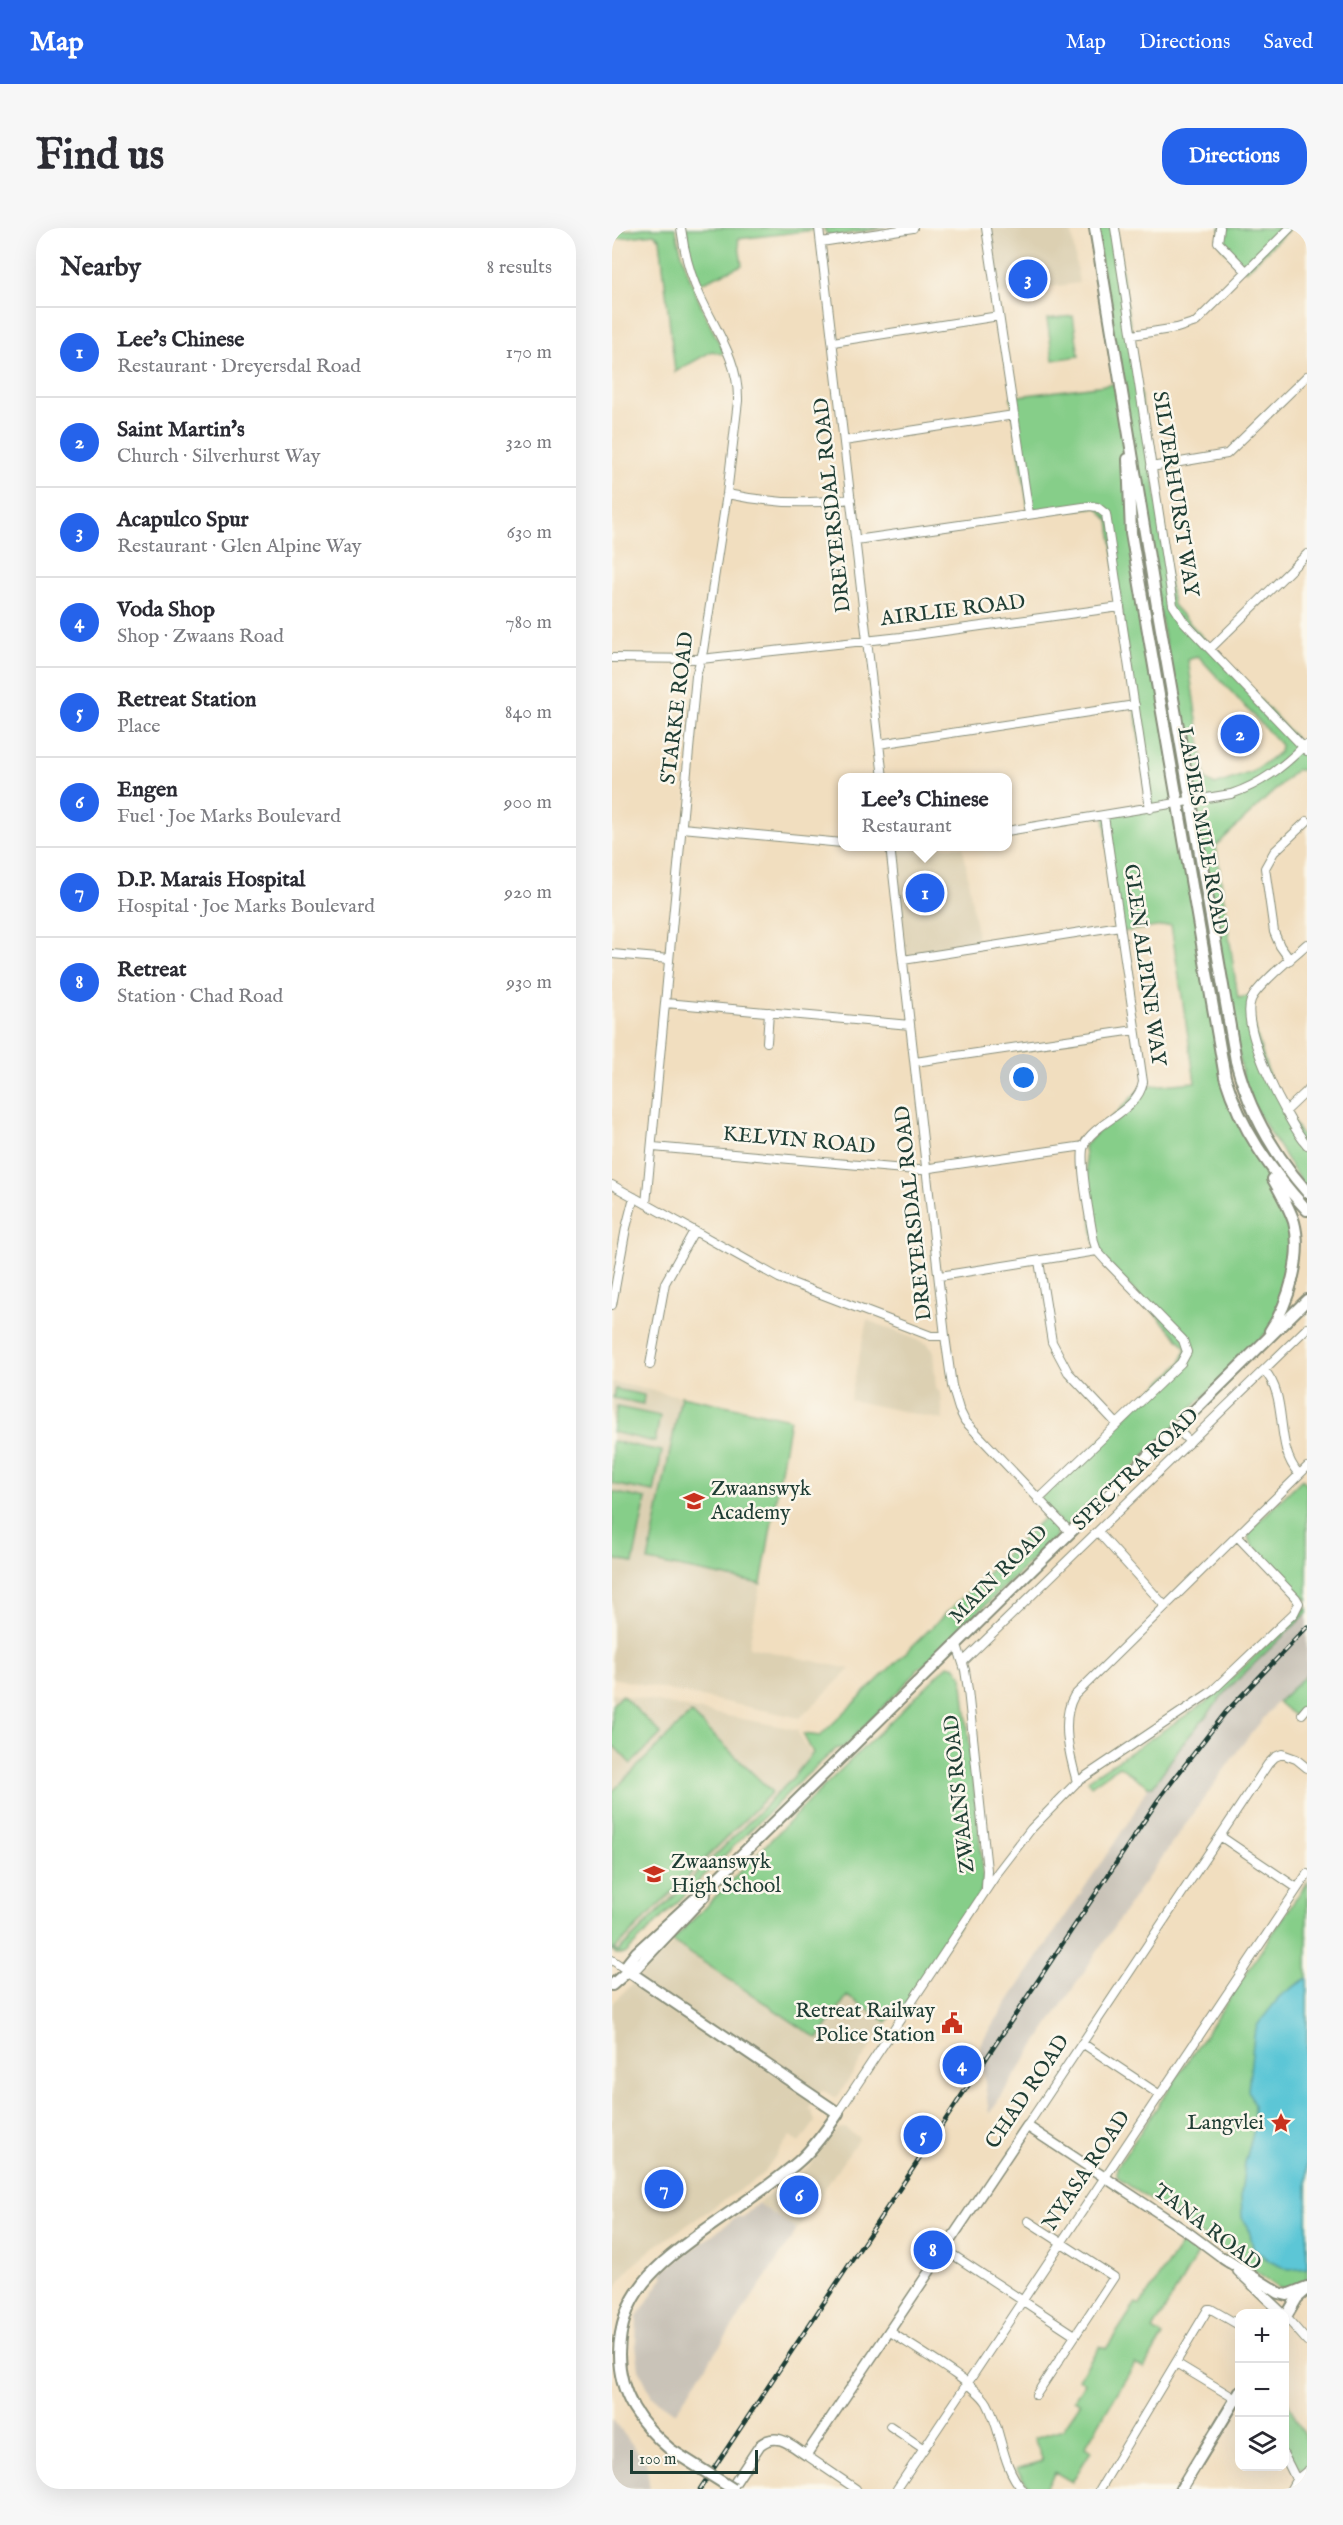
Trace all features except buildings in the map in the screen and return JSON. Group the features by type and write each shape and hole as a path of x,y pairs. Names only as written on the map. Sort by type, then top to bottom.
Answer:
{"main road":[{"name":"LADIES MILE ROAD","path":"1095,228 1128,435 1240,1078 1265,1136 1283,1164 1307,1192"},
{"name":"LADIES MILE ROAD","path":"1128,435 1127,483 1131,533 1225,1077 1235,1108 1254,1145 1307,1210"},
{"path":"1254,1145 1290,1213 1296,1243 1294,1266 1284,1305 1274,1325 1254,1353"},
{"name":"MAIN ROAD","path":"612,1985 628,1971 636,1968 679,1925 718,1878 1307,1300"},
{"path":"628,1971 838,2113 825,2133 802,2159 673,2254 647,2278 632,2299 623,2324 619,2363 629,2401 644,2423 671,2450 732,2489"},
{"path":"1223,2258 1279,2293 1287,2295 1307,2288"},
{"path":"1289,2309 1307,2288"},
{"path":"1181,2489 1235,2403"}],"street":[{"name":"STARKE ROAD","path":"646,1204 696,676 701,659 727,495 738,401 736,377 725,344 696,286 681,228"},
{"name":"DREYERSDAL ROAD","path":"819,228 883,773"},
{"path":"821,242 913,228"},
{"path":"986,228 1029,514"},
{"name":"SILVERHURST WAY","path":"1115,228 1173,605 1184,622 1306,747"},
{"path":"1220,228 1218,242 1246,271"},
{"path":"1132,335 1188,326 1196,322 1290,228"},
{"path":"833,342 999,316"},
{"path":"1152,467 1227,454 1307,376"},
{"path":"844,441 1014,416"},
{"path":"727,495 759,501 798,504 851,499"},
{"path":"856,540 1090,506 1102,510 1108,520 1150,809"},
{"path":"1210,649 1307,554"},
{"name":"AIRLIE ROAD","path":"612,658 701,659 920,635 1119,607"},
{"path":"879,744 1135,705"},
{"path":"1012,830 1191,803 1245,790 1277,771 1306,747"},
{"name":"GLEN ALPINE WAY","path":"1084,1146 1137,1098 1143,1079 1104,816"},
{"path":"1290,960 1274,932 1265,868 1274,852 1307,821"},
{"path":"682,828 838,843"},
{"name":"DREYERSDAL ROAD","path":"891,851 952,1386 965,1421 1070,1532"},
{"path":"903,960 1120,926"},
{"path":"1307,944 1253,995 1249,1014 1271,1083 1307,1145"},
{"path":"612,954 669,959"},
{"path":"666,1003 910,1025"},
{"path":"766,1042 769,1012"},
{"path":"915,1062 1135,1030"},
{"path":"1286,1112 1307,1092"},
{"path":"1038,1500 1181,1363 1187,1352 1182,1341 1097,1251 1085,1175 1084,1146"},
{"name":"KELVIN ROAD","path":"653,1147 927,1169 1084,1146"},
{"path":"612,1185 779,1278 931,1336 945,1336"},
{"path":"612,1304 627,1222 634,1197"},
{"path":"650,1365 665,1283 694,1231"},
{"path":"940,1275 1097,1251"},
{"path":"1039,1261 1052,1342 1068,1372 1117,1424"},
{"name":"SPECTRA ROAD","path":"963,1662 1307,1328"},
{"path":"1264,1370 1272,1381 1276,1394 1288,1457 1299,1474"},
{"path":"1177,1429 1190,1442"},
{"path":"1077,1782 1068,1733 1070,1702 1084,1684 1307,1467"},
{"path":"1098,1532 1165,1606"},
{"path":"985,1892 1023,1839 1077,1782 1198,1704 1288,1620 1298,1607 1296,1598 1237,1536"},
{"name":"ZWAANS ROAD","path":"838,2113 985,1892 987,1870 963,1662 957,1645"},
{"name":"CHAD ROAD","path":"806,2455 1268,1764 1282,1754 1296,1759 1307,1768"},
{"path":"1220,1836 1297,1888"},
{"name":"NYASA ROAD","path":"897,2489 1307,1874"},
{"path":"612,1960 628,1971"},
{"path":"1083,2043 1160,2095"},
{"name":"TANA ROAD","path":"1027,2126 1223,2258 1277,2309"},
{"path":"1028,2220 1114,2277 1036,2395"},
{"path":"944,2249 1075,2336"},
{"path":"1100,2489 1209,2308 1235,2323"},
{"path":"1289,2321 1307,2341"},
{"path":"889,2331 979,2394 988,2405 1010,2471 1023,2489"},
{"path":"1176,2363 1235,2396"},
{"path":"890,2426 924,2449"},
{"path":"732,2489 760,2445 772,2438 786,2442 856,2489"},
{"path":"1289,2465 1301,2489"},
{"path":"1291,2489 1296,2480 1307,2471"}],"shaded area":[{"path":"986,228 1071,228 1079,283 996,295"},
{"path":"894,851 964,851 979,946 906,958"},
{"path":"867,1320 928,1344 933,1352 936,1388 941,1394 943,1420 850,1400"},
{"name":"Zwaanswyk Academy","path":"612,1382 790,1419 749,1647 850,1669 800,1718 612,1678"},
{"path":"1307,1613 1307,1674 1277,1702 1241,1746 1132,1900 989,2114 980,2044 1131,1818 1148,1786 1153,1786 1180,1747 1231,1686"},
{"name":"Zwaanswyk High School","path":"612,1693 799,1730 798,1733 811,1755 791,1781 618,1952 612,1950"},
{"path":"674,1943 818,2039 847,1996 887,2022 838,2096 834,2097 822,2090 809,2109 812,2111 815,2122 800,2143 790,2136 762,2175 653,2248 631,2267 612,2293 612,2003"},
{"path":"845,2128 859,2138 797,2230 758,2203 809,2166 837,2129"},
{"path":"758,2203 797,2230 675,2413 652,2397 639,2369 636,2345 637,2317 664,2276 661,2273 737,2217 743,2217"},
{"path":"612,2419 646,2462 650,2489 612,2489"}],"green space":[{"path":"644,228 675,228 684,262 724,352 721,354 712,351 675,372 660,239 654,234 612,239 612,232"},
{"path":"686,228 814,228 814,230 738,239 742,265 699,284 690,259"},
{"path":"823,228 885,228 834,236 827,234"},
{"path":"1095,228 1115,228 1173,605 1307,751 1307,770 1296,770 1216,846 1238,998 1253,995 1249,1008 1271,1083 1307,1145 1307,1192 1246,1094 1145,530 1127,483 1225,1077 1290,1213 1295,1260 1274,1325 1070,1532 1038,1500 1181,1363 1186,1347 1106,1261 1094,1242 1084,1146 1142,1087 1195,1082 1171,925 1121,932 1104,816 1149,809 1109,521 1097,507 1029,514 1011,397 1121,383","holes":["1198,656 1281,745 1280,752 1252,772 1215,785 1206,780 1188,660"]},
{"path":"1220,228 1290,228 1246,271 1222,248"},
{"path":"1073,316 1079,356 1053,360 1047,319"},
{"path":"615,1389 644,1395 643,1404 613,1398"},
{"path":"681,1396 790,1419 761,1584 648,1561"},
{"path":"617,1407 660,1416 655,1442 612,1432"},
{"path":"612,1441 662,1451 654,1492 612,1484"},
{"path":"1302,1479 1307,1484 1307,1601 1252,1545 1248,1536 1252,1528"},
{"path":"612,1492 646,1499 633,1563 612,1559"},
{"name":"Zwaanswyk High School","path":"1044,1518 1049,1518 1056,1527 1056,1537 925,1664 916,1670 917,1672 844,1747 836,1749 798,1783 625,1954 616,1954 612,1950 612,1792 691,1713 772,1792 614,1950 618,1952 791,1780 813,1753 803,1734 820,1736"},
{"path":"1307,1607 1307,1613 1231,1686 1180,1747 1153,1786 1148,1786 1119,1766 1091,1786 1088,1780 1205,1703"},
{"path":"948,1665 956,1667 962,1675 983,1869 980,1894 899,2015 894,2012 887,2022 847,1996 818,2039 672,1941 810,1800"},
{"path":"1307,1674 1307,1701 1295,1716 1278,1702"},
{"path":"622,1695 661,1734 631,1764 612,1744 612,1705"},
{"path":"1307,1882 1307,2279 1292,2288 1279,2288 1121,2180 1117,2175 1117,2167"},
{"path":"1185,2239 1200,2250 1153,2330 1163,2336 1144,2368 1135,2363 1085,2447 1091,2451 1072,2482 1055,2472 1045,2489 1031,2489 1016,2469 1043,2461 1034,2438 1063,2429 1080,2404 1074,2399 1085,2383 1079,2378 1100,2346 1106,2349 1136,2303 1140,2305"},
{"path":"1289,2404 1307,2442 1307,2466 1303,2469 1295,2466 1289,2453"}],"water":[{"name":"Langvlei","path":"1307,1978 1307,2268 1289,2270 1269,2261 1253,2247 1248,2226 1242,2218 1241,2195 1245,2163 1254,2130 1254,2105 1248,2090 1254,2035 1258,2024 1281,1995"}],"railway":[{"path":"700,2489 1158,1800 1225,1713 1307,1627"}],"place":[{"name":"Acapulco Spur","path":"1028,279"},
{"name":"Saint Martin's","path":"1240,734"},
{"name":"Lee's Chinese","path":"925,893"},
{"name":"Zwaanswyk Academy","path":"694,1501"},
{"name":"Zwaanswyk High School","path":"654,1874"},
{"name":"Retreat Railway Police Station","path":"952,2023"},
{"name":"Voda Shop","path":"962,2065"},
{"name":"Langvlei","path":"1281,2123"},
{"name":"Retreat Station","path":"923,2135"},
{"name":"D.P. Marais Hospital","path":"664,2189"},
{"name":"Engen","path":"799,2195"},
{"name":"Retreat","path":"933,2250"}]}
